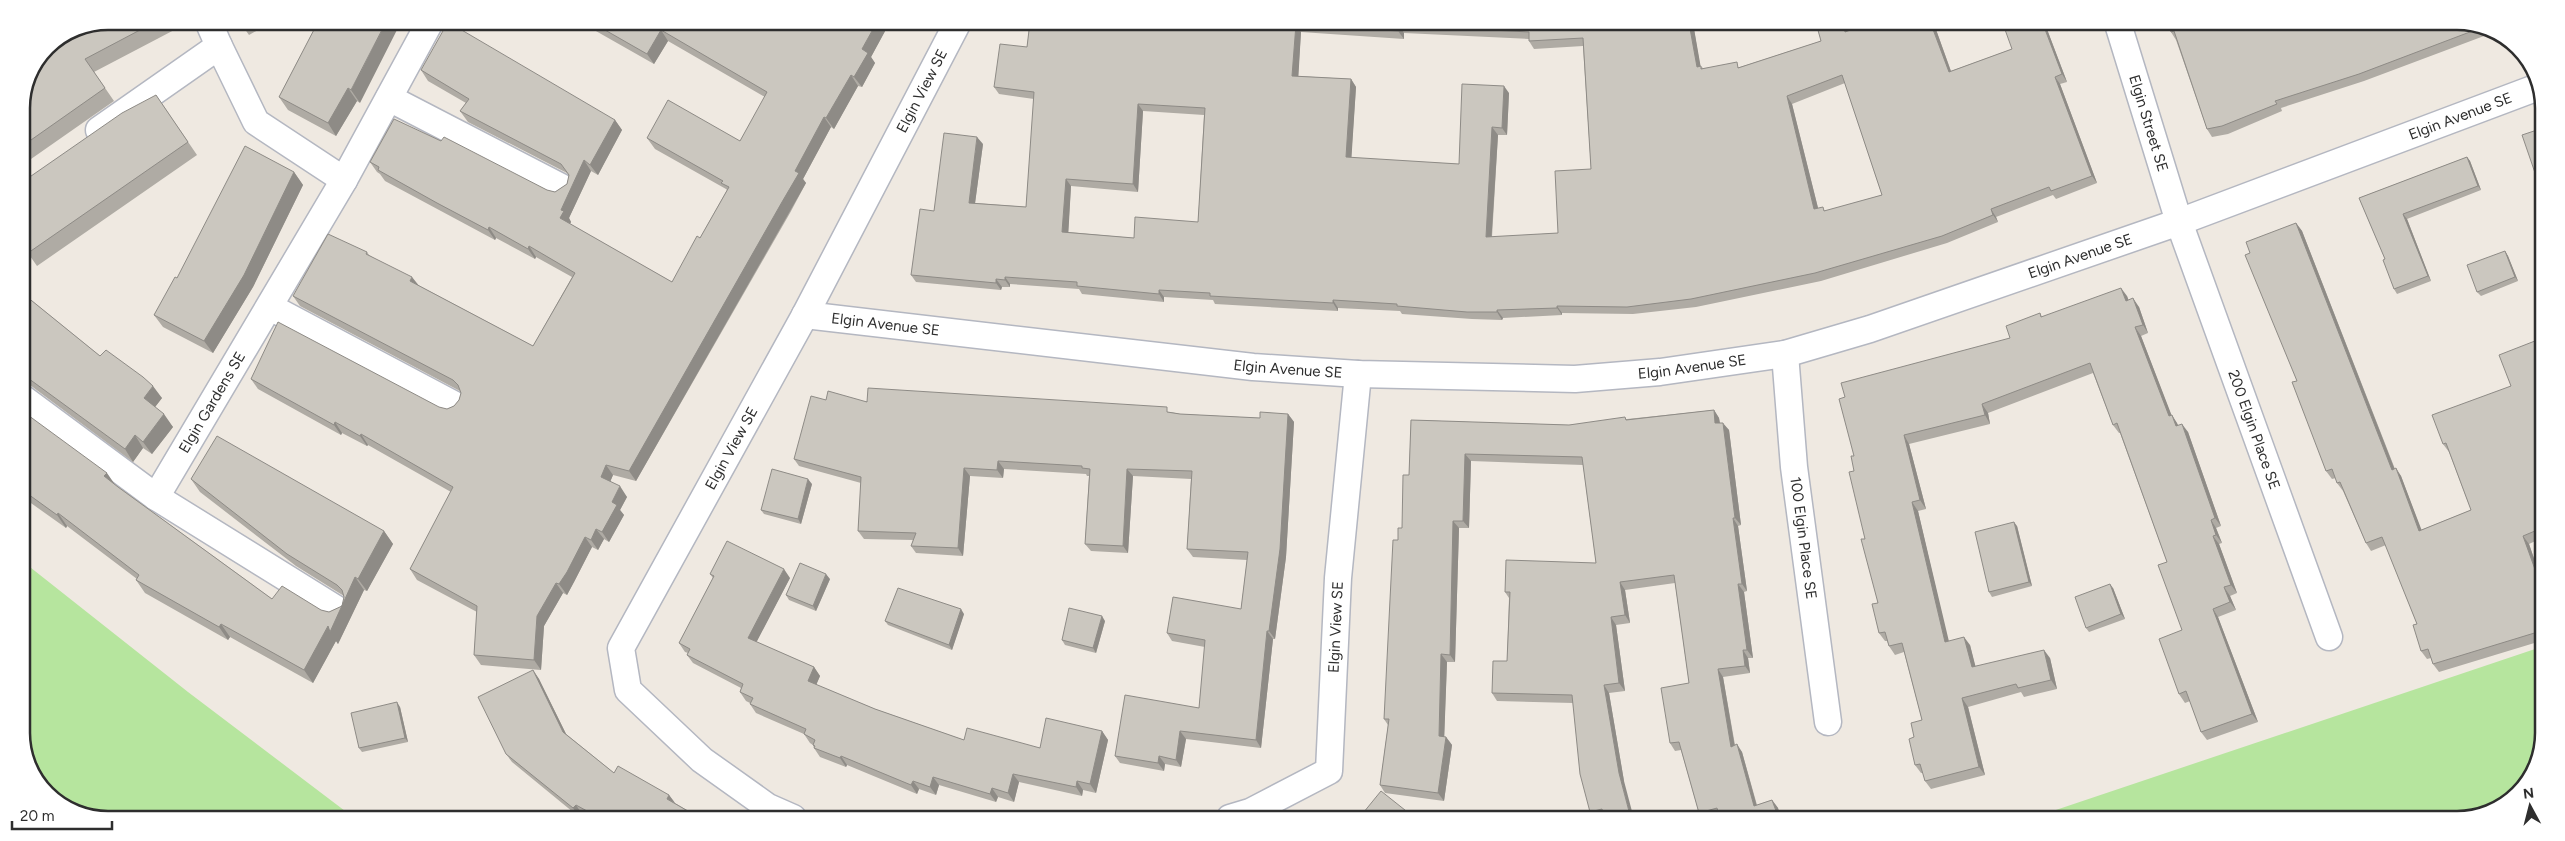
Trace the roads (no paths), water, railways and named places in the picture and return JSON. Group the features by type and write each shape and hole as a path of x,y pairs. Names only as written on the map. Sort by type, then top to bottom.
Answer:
{"street":[{"path":"212,30 256,122 344,180"},
{"name":"Elgin Gardens SE","path":"156,497 344,180 426,30"},
{"name":"Elgin View SE","path":"777,811 768,807 702,760 628,690 621,648 805,315 954,30"},
{"name":"Elgin Street SE","path":"2120,30 2179,222"},
{"path":"77,146 219,46"},
{"name":"Elgin Avenue SE","path":"805,315 1253,367 1358,374 1575,379 1660,372 1785,354 1870,329 2179,222 2532,89"},
{"path":"389,98 561,187"},
{"name":"200 Elgin Place SE","path":"2179,222 2329,637"},
{"path":"270,307 453,404"},
{"name":"100 Elgin Place SE","path":"1785,354 1794,467 1828,722"},
{"name":"Elgin View SE","path":"1252,811 1329,771 1338,578 1358,374"},
{"path":"30,404 156,497 338,610"}]}
